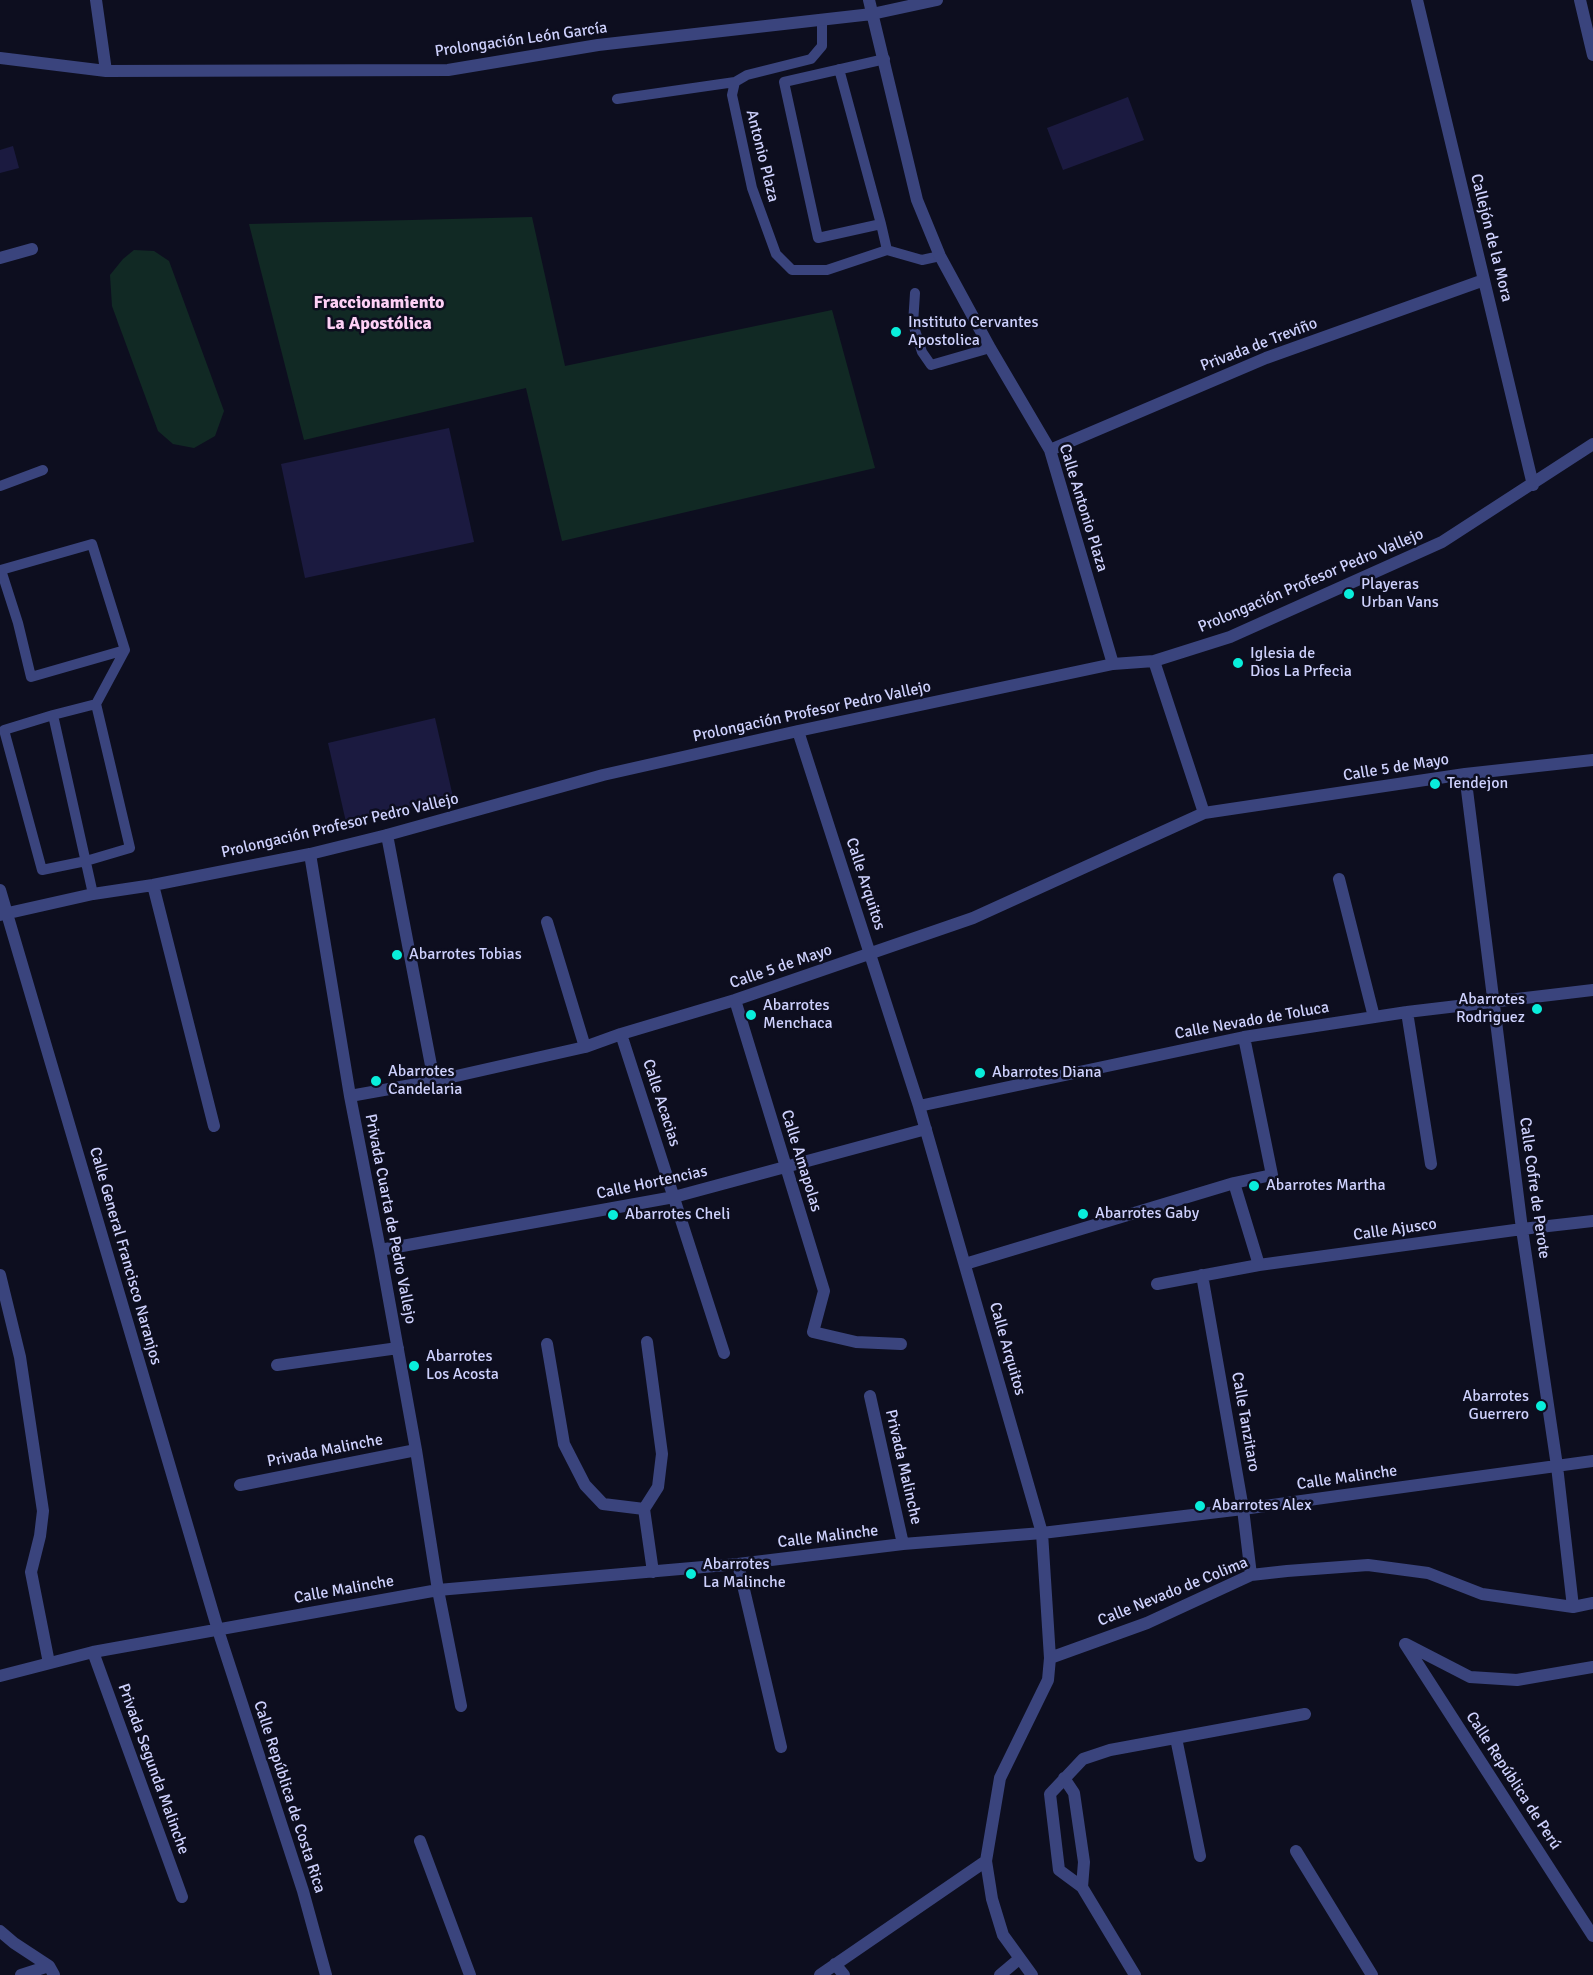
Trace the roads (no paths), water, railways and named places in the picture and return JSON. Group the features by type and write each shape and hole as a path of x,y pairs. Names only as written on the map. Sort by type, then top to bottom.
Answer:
{"street":[{"path":"96,0 106,71"},
{"name":"Calle Antonio Plaza","path":"869,0 917,200 940,256 990,348 1050,450 1113,664"},
{"name":"Prolongación León García","path":"0,58 106,71 448,70 598,45 872,14 937,0"},
{"name":"Callejón de la Mora","path":"1417,0 1533,485"},
{"path":"1580,0 1593,55"},
{"path":"0,258 32,249"},
{"name":"Privada de Treviño","path":"1050,450 1266,358 1484,280"},
{"name":"Prolongación Profesor Pedro Vallejo","path":"3,914 93,894 153,885 310,854 603,775 798,731 1113,664 1154,662 1230,637 1442,542 1593,444"},
{"path":"1154,662 1204,813"},
{"name":"Calle Arquitos","path":"798,731 926,1129 1041,1533 1050,1658 1048,1680 1000,1778 986,1861 992,1899 1003,1935 1032,1975"},
{"name":"Calle 5 de Mayo","path":"350,1096 434,1081 585,1047 735,1000 973,918 1204,813 1465,774 1593,760"},
{"name":"Calle Cofre de Perote","path":"1465,774 1522,1229 1557,1466 1573,1607"},
{"path":"387,835 434,1081"},
{"name":"Privada Cuarta de Pedro Vallejo","path":"310,854 350,1096 398,1348 438,1590 461,1706"},
{"path":"1339,879 1374,1017"},
{"path":"153,885 214,1126"},
{"name":"Calle General Francisco Naranjos","path":"0,890 3,914 218,1630"},
{"path":"547,922 585,1047"},
{"name":"Calle Nevado de Toluca","path":"919,1106 1244,1037 1407,1012 1593,990"},
{"name":"Calle Amapolas","path":"735,1000 824,1291 813,1332 856,1342 901,1344"},
{"path":"1407,1012 1431,1164"},
{"name":"Calle Acacias","path":"621,1034 724,1353"},
{"path":"965,1264 1234,1184 1272,1175 1244,1037"},
{"name":"Calle Hortencias","path":"380,1250 674,1197 926,1129"},
{"path":"1234,1184 1259,1265"},
{"name":"Calle Ajusco","path":"1157,1284 1259,1265 1593,1221"},
{"path":"0,1275 20,1357 43,1511 40,1536 31,1572 49,1663"},
{"name":"Calle Tanzitaro","path":"1202,1275 1243,1509 1251,1575"},
{"path":"646,1342 662,1454 658,1487 644,1509 653,1572"},
{"path":"547,1344 564,1444 585,1485 603,1504 644,1509"},
{"path":"277,1365 398,1348"},
{"name":"Privada Malinche","path":"870,1396 903,1544"},
{"name":"Privada Malinche","path":"240,1485 416,1450"},
{"name":"Calle Malinche","path":"0,1676 93,1652 438,1590 738,1564 903,1544 1041,1533 1243,1509 1593,1461"},
{"path":"738,1564 781,1747"},
{"name":"Calle Nevado de Colima","path":"1050,1658 1147,1623 1251,1575 1287,1570 1368,1564 1428,1573 1482,1594 1573,1607 1593,1603"},
{"name":"Calle República de Costa Rica","path":"218,1630 303,1891 326,1975"},
{"name":"Calle República de Perú","path":"1593,1667 1517,1680 1470,1677 1405,1644 1593,1936"},
{"name":"Privada Segunda Malinche","path":"93,1652 182,1897"},
{"path":"1135,1975 1082,1887 1059,1870 1050,1794 1083,1759 1110,1750 1305,1714"},
{"path":"1176,1738 1200,1856"},
{"path":"1064,1779 1074,1793 1084,1862 1082,1887"},
{"path":"420,1841 470,1975"},
{"path":"1296,1851 1372,1975"},
{"path":"820,1975 986,1861"},
{"path":"0,1931 51,1971"},
{"path":"1000,1975 1019,1959"},
{"path":"835,1964 844,1975"},
{"path":"21,1975 51,1971"}],"lane":[{"path":"617,99 735,82 747,75 811,59 822,46 822,20"},
{"path":"784,82 885,59"},
{"path":"781,66 818,238 881,224"},
{"path":"839,69 887,250 922,260 940,256"},
{"name":"Antonio Plaza","path":"735,82 732,95 752,188 776,254 792,270 827,270 887,250"},
{"path":"915,293 913,324 922,352 931,365 990,348"},
{"path":"0,486 44,470"},
{"path":"96,704 53,714 4,730 42,870 86,861 130,848 96,704 125,650 92,544 0,570 18,623 31,677 125,650"},
{"path":"53,714 93,894"}],"place":[{"name":"Instituto Cervantes Apostolica","path":"896,332"},
{"name":"Playeras Urban Vans","path":"1349,594"},
{"name":"Iglesia de Dios La Prfecia","path":"1238,663"},
{"name":"Tendejon","path":"1435,784"},
{"name":"Abarrotes Tobias","path":"397,955"},
{"name":"Abarrotes Rodriguez","path":"1537,1009"},
{"name":"Abarrotes Menchaca","path":"751,1015"},
{"name":"Abarrotes Diana","path":"980,1073"},
{"name":"Abarrotes Candelaria","path":"376,1081"},
{"name":"Abarrotes Martha","path":"1254,1186"},
{"name":"Abarrotes Gaby","path":"1083,1214"},
{"name":"Abarrotes Cheli","path":"613,1215"},
{"name":"Abarrotes Los Acosta","path":"414,1366"},
{"name":"Abarrotes Guerrero","path":"1541,1406"},
{"name":"Abarrotes Alex","path":"1200,1506"},
{"name":"Abarrotes La Malinche","path":"691,1574"}],"district":[{"name":"Fraccionamiento La Apostólica","path":"379,313"}]}
